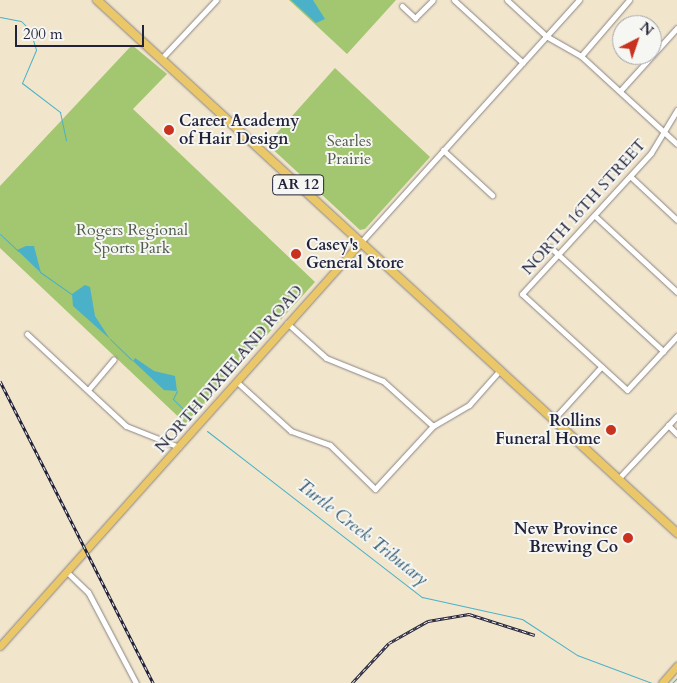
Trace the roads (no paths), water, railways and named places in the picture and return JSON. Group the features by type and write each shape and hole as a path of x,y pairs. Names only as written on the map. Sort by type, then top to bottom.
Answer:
{"highway":[{"name":"AR 12","path":"97,0 677,533"}],"main road":[{"name":"NORTH DIXIELAND ROAD","path":"0,646 237,382 286,323 361,242"},
{"path":"662,683 677,666"}],"street":[{"path":"161,60 216,0"},
{"path":"402,6 415,18 433,0"},
{"path":"454,0 523,63"},
{"path":"507,0 546,36 581,56 677,144"},
{"name":"NORTH DIXIELAND ROAD","path":"361,242 579,0"},
{"path":"581,56 629,0"},
{"path":"620,91 677,28"},
{"name":"NORTH 16TH STREET","path":"602,367 522,294 631,176 664,132 677,110"},
{"path":"443,150 492,195"},
{"path":"631,176 677,220"},
{"path":"594,216 677,292"},
{"path":"550,247 663,351"},
{"path":"286,323 326,358 383,381 433,426"},
{"path":"27,334 126,426 179,447"},
{"path":"553,420 602,367 627,390 677,336"},
{"path":"88,390 114,359"},
{"path":"237,382 291,431 330,445 375,489 433,426 470,405 500,370"},
{"path":"618,479 677,416"},
{"path":"668,425 677,434"},
{"path":"66,572 88,592 136,683"}],"water":[{"path":"291,0 313,0 325,19 316,23"},
{"path":"26,246 34,246 41,273 17,250"},
{"path":"85,285 90,287 95,316 110,339 73,306 72,294"},
{"path":"135,358 154,371 175,376 177,391 164,390 133,361"}],"waterway":[{"path":"0,17 21,21 30,30 36,50 22,83 60,112 66,140"},
{"name":"Turtle Creek Tributary","path":"0,234 18,251"},
{"name":"Turtle Creek Tributary","path":"40,272 72,294"},
{"name":"Turtle Creek Tributary","path":"110,339 132,360"},
{"name":"Turtle Creek Tributary","path":"177,391 173,399 189,415"},
{"name":"Turtle Creek Tributary","path":"207,431 422,597 522,619 577,655 652,683"},
{"name":"Turtle Creek Tributary","path":"672,683 677,678"}],"railway":[{"path":"0,381 153,683"},
{"path":"352,683 389,643 428,621 469,614 535,635"}],"place":[{"name":"Career Academy of Hair Design","path":"169,130"},
{"name":"Casey's General Store","path":"296,254"},
{"name":"Rollins Funeral Home","path":"611,430"},
{"name":"New Province Brewing Co","path":"628,538"}],"park label":[{"name":"Searles Prairie","path":"349,150"},
{"name":"Rogers Regional Sports Park","path":"132,239"}]}
